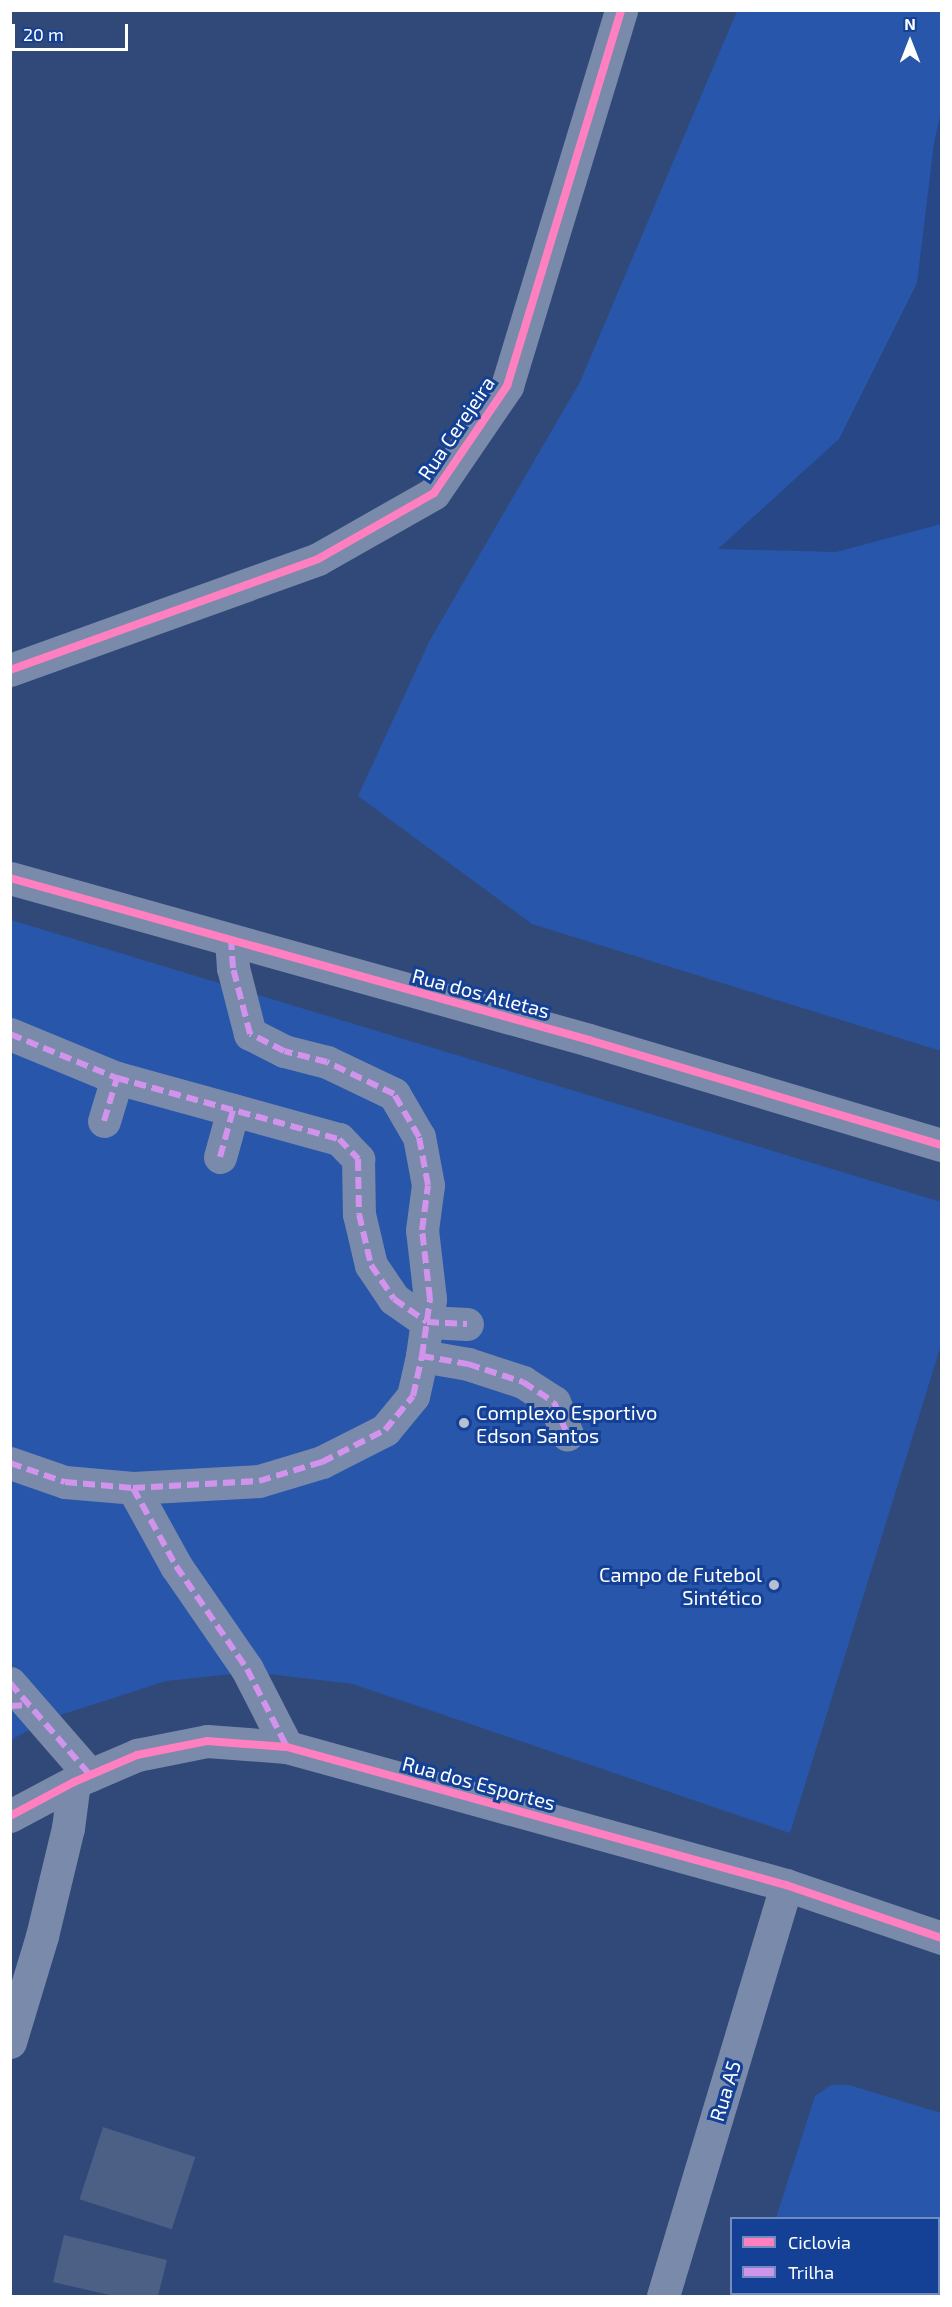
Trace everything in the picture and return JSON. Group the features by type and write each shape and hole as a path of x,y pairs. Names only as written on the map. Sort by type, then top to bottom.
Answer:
{"street":[{"name":"Rua Cerejeira","path":"10,670 318,559 434,493 507,386 621,10"},
{"name":"Rua dos Atletas","path":"10,878 231,942 590,1040 942,1146"},
{"path":"10,1463 65,1482 133,1488 259,1481 322,1462 385,1430 413,1396 422,1356 430,1299 422,1230 428,1185 419,1137 394,1094 327,1062 284,1051 250,1034 239,1000 231,942"},
{"path":"11,1036 117,1078 339,1139 358,1159 359,1214 371,1265 394,1299 427,1322 467,1324"},
{"path":"104,1121 117,1078"},
{"path":"220,1157 233,1110"},
{"path":"422,1356 468,1365 523,1382 554,1402 567,1434"},
{"path":"133,1488 176,1566 247,1668 287,1747"},
{"path":"10,1683 82,1778 47,1914 10,2042"},
{"name":"Rua dos Esportes","path":"10,1816 82,1778 137,1755 207,1741 287,1747 786,1885 942,1938"},
{"name":"Rua A5","path":"663,2296 786,1885"}],"shaded area":[{"path":"737,11 941,11 941,1051 532,924 358,796 430,640 580,382"},
{"path":"941,111 941,524 836,552 718,549 839,439 917,283 934,143"},
{"name":"Complexo Esportivo Edson Santos","path":"11,920 941,1202 941,1345 790,1833 353,1684 252,1672 166,1681 51,1718 11,1740"},
{"path":"831,2085 849,2085 941,2113 941,2296 752,2296 940,2295 940,2217 776,2217 815,2096"}],"building":[{"path":"103,2127 195,2157 172,2229 80,2199"},
{"path":"64,2235 167,2260 158,2296 114,2296 53,2282"}],"marked path":[{"path":"133,1488 259,1481 322,1462 385,1430 413,1396 422,1356 430,1299 422,1230 428,1185 419,1137 394,1094 327,1062 284,1051 250,1034 233,968 231,942"},
{"path":"10,1034 117,1078 339,1139 358,1159 359,1214 371,1265 394,1299 427,1322 467,1324"},
{"path":"104,1121 117,1078"},
{"path":"220,1157 233,1110"},
{"path":"422,1356 468,1364 523,1382 554,1402 567,1434"},
{"path":"10,1463 65,1482 133,1488 176,1566 247,1669 287,1747"},
{"path":"10,1683 90,1775"},
{"path":"10,1706 29,1705"}],"cycle path":[{"path":"10,670 318,559 434,493 507,386 621,10"},
{"path":"10,878 589,1040 942,1145"},
{"path":"10,1816 74,1782 137,1755 207,1741 287,1747 786,1885 942,1938"}],"place":[{"name":"Complexo Esportivo Edson Santos","path":"464,1423"},
{"name":"Campo de Futebol Sintético","path":"774,1585"}]}
